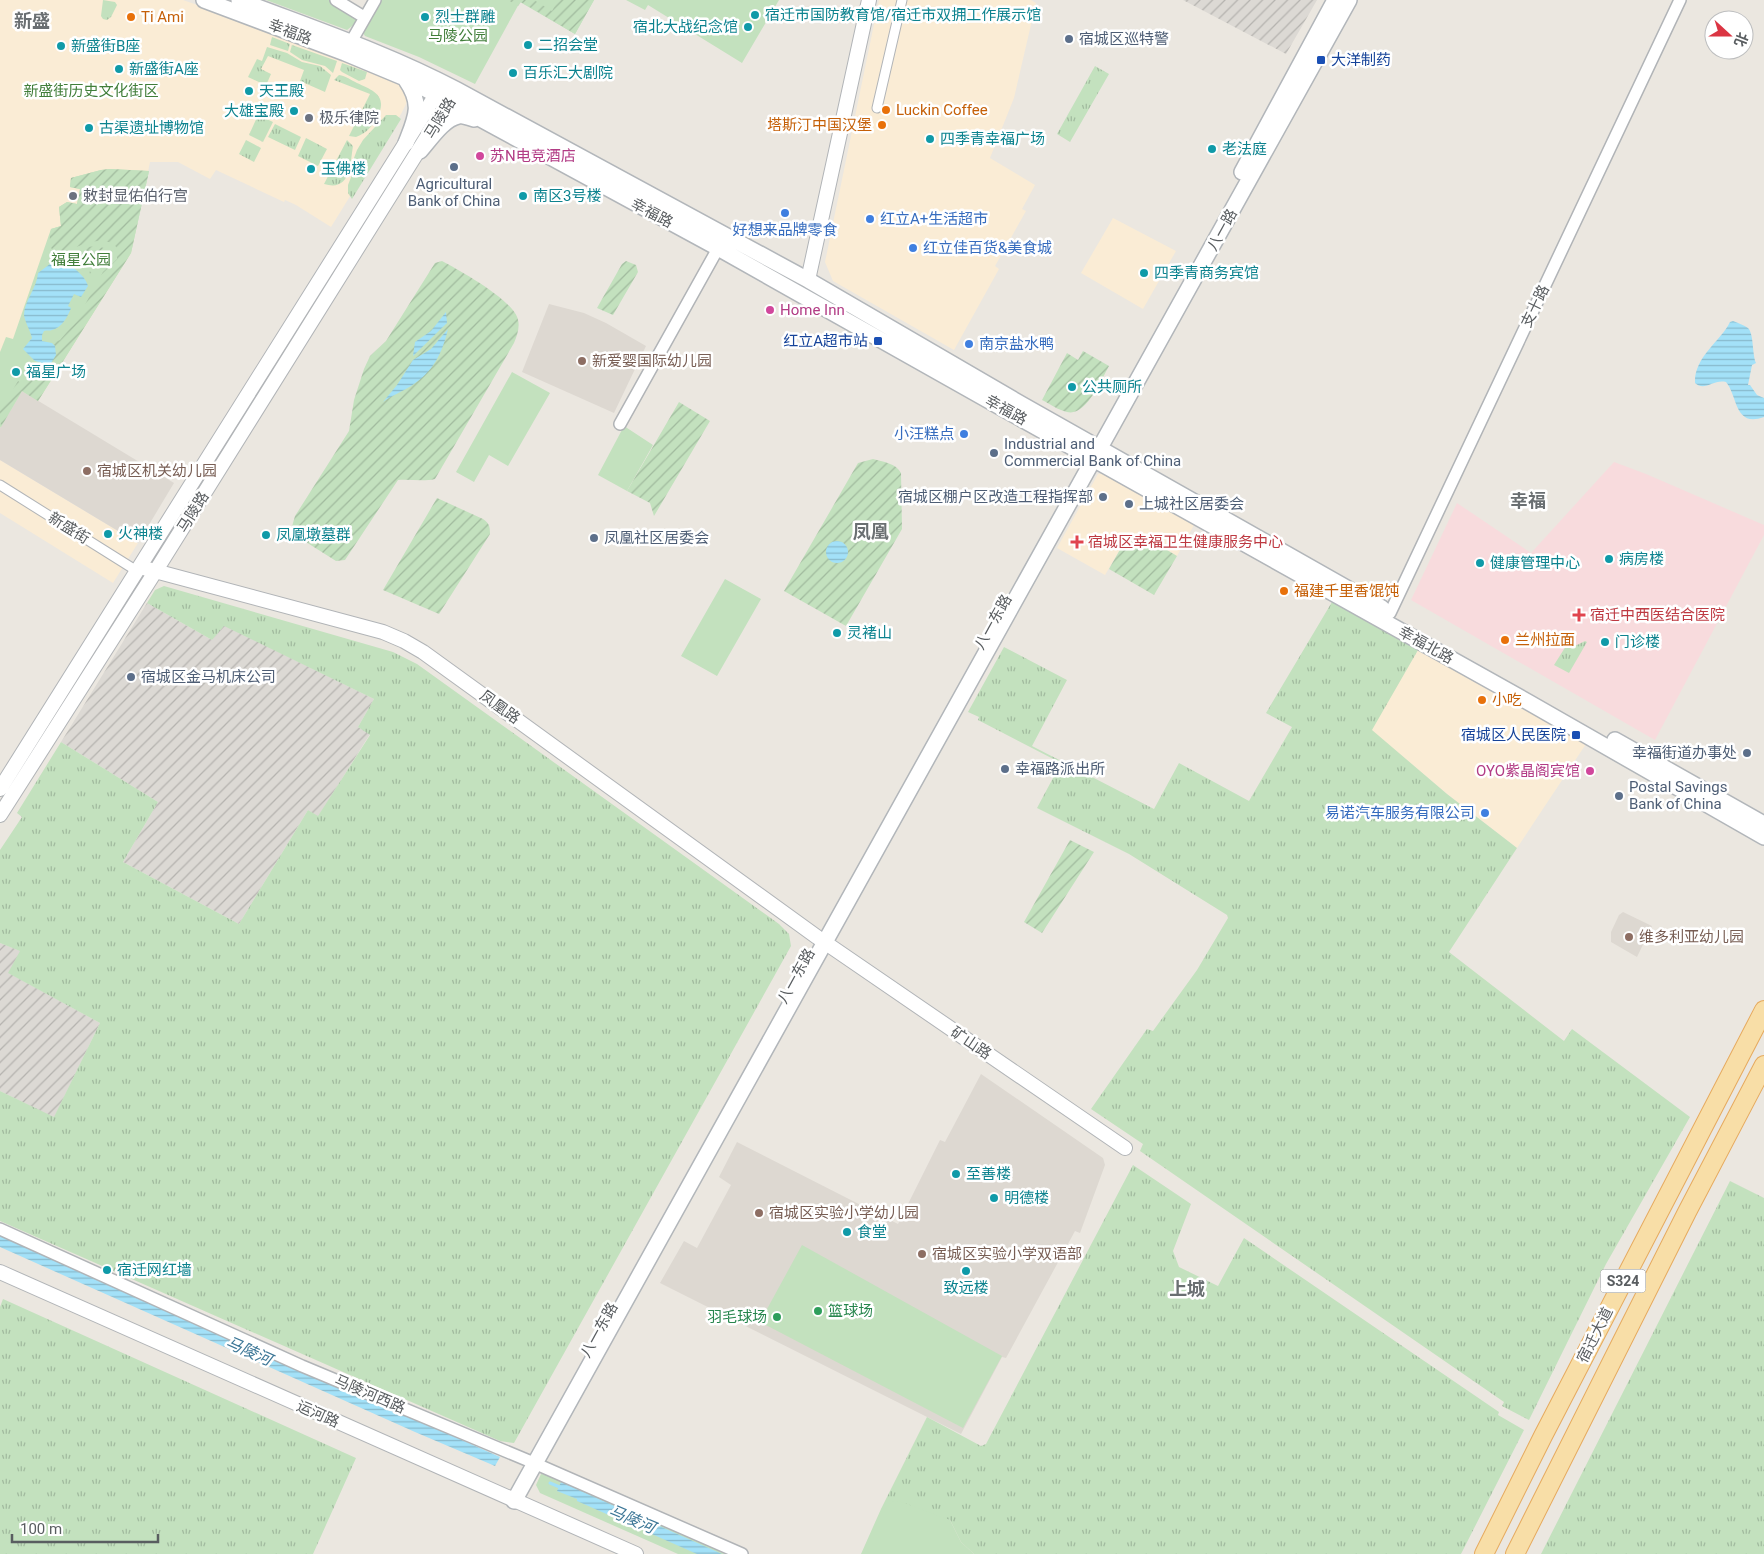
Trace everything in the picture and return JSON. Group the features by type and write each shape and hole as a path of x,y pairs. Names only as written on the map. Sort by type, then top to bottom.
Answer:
{"main road":[{"name":"幸福路","path":"204,0 411,67 487,123 722,241 808,280 1093,452"},
{"name":"幸福路","path":"239,0 348,48 405,78 446,92 722,241 1093,452"},
{"name":"八一路","path":"1093,452 1335,0"},
{"name":"八一路","path":"1093,452 1349,0"},
{"path":"405,78 416,96 414,120 406,143"},
{"path":"420,151 446,123 459,116 487,123"},
{"name":"幸福北路","path":"1093,452 1390,613 1764,824"},
{"name":"幸福北路","path":"1093,452 1764,837"},
{"name":"八一东路","path":"510,1499 1093,452"},
{"name":"宿迁大道","path":"1484,1554 1543,1436 1764,1010"},
{"name":"宿迁大道","path":"1515,1554 1687,1212 1764,1064"}],"street":[{"path":"336,0 364,17"},
{"path":"348,48 375,0"},
{"path":"808,280 869,0"},
{"path":"877,108 902,0"},
{"name":"支十路","path":"1390,613 1680,0"},
{"name":"马陵路","path":"0,789 406,143 446,92"},
{"name":"马陵路","path":"0,815 420,151 446,92"},
{"path":"620,424 722,241"},
{"name":"新盛街","path":"0,485 139,569"},
{"name":"凤凰路","path":"139,569 383,632 404,641 423,652 481,693 821,940"},
{"name":"矿山路","path":"821,940 1125,1148"},
{"name":"马陵河西路","path":"0,1229 302,1366 530,1461 742,1554"},
{"name":"运河路","path":"0,1272 636,1554"}],"shaded area":[{"name":"新盛街历史文化街区","path":"0,0 183,0 375,68 400,79 408,96 401,114 331,227 296,205 285,200 284,202 216,170 210,179 178,162 150,162 131,253 38,401 22,391 0,428"},
{"name":"四季青幸福广场","path":"879,0 1031,0 1036,3 1014,98 990,158 1035,185 1022,209 1026,211 995,266 999,269 954,350 833,281 825,262"},
{"path":"1183,0 1317,0 1286,54"},
{"path":"1113,218 1176,251 1143,309 1081,273"},
{"name":"新爱婴国际幼儿园","path":"549,304 584,313 606,323 646,346 614,413 522,372"},
{"name":"宿城区机关幼儿园","path":"22,391 174,483 138,543 0,460 0,428"},
{"path":"0,460 138,543 113,583 0,513"},
{"name":"宿迁中西医结合医院","path":"1614,462 1764,525 1764,535 1655,740 1411,600 1457,503 1531,553"},
{"path":"1105,473 1194,525 1177,556 1147,538 1144,543 1135,543 1126,539 1105,575 1057,548 1098,474"},
{"path":"147,603 212,640 224,625 374,699 358,727 370,734 318,817 308,810 239,924 123,862 158,802 61,742"},
{"path":"1418,650 1586,744 1517,848 1447,794 1371,730"},
{"name":"维多利亚幼儿园","path":"1623,912 1652,926 1637,957 1611,942 1611,932 1619,915"},
{"path":"0,943 21,951 9,973 100,1023 54,1118 0,1091"},
{"name":"宿城区实验小学双语部","path":"981,1074 1103,1158 1105,1165 1080,1233 1075,1231 1006,1358 1002,1357 961,1434 660,1283 684,1241 697,1248 731,1185 719,1177 737,1142 898,1224 940,1140 945,1142"}],"green space":[{"path":"103,0 115,2 117,5 111,17 107,20 101,16"},
{"path":"266,0 330,0 355,15 357,18 356,23 347,30"},
{"name":"马陵公园","path":"380,0 594,0 575,34 520,2 475,84 419,57 365,36 362,31"},
{"path":"508,0 534,0 552,11 558,0 594,0 575,34 521,2 518,6"},
{"path":"626,0 779,0 742,63 648,5 645,10"},
{"path":"272,37 290,44 288,51 270,45"},
{"path":"292,45 337,61 333,73 325,66 302,60 290,52"},
{"path":"267,47 287,53 302,62 320,66 331,75 325,92 300,81 304,70 268,56 261,69 271,74 264,90 259,88 261,83 248,77 257,59 262,61"},
{"path":"342,63 367,72 365,79 359,81 342,72 340,70"},
{"path":"1095,66 1109,74 1070,142 1057,134"},
{"path":"339,75 374,92 380,100 380,111 374,122 370,128 356,137 349,136 370,94 334,80"},
{"path":"258,115 273,122 263,142 249,135"},
{"path":"386,115 396,115 401,119 352,199 348,193 348,185 355,167 354,158 357,150 363,140"},
{"path":"275,124 301,137 295,150 268,137"},
{"path":"306,138 327,149 318,166 298,156"},
{"path":"246,140 261,148 254,162 239,154"},
{"path":"347,140 353,146 348,175 340,184 324,184"},
{"name":"福星公园","path":"110,169 149,171 131,253 38,401 22,391 0,428 0,352 6,337 13,339 51,229 61,226 59,207 67,202 77,204 80,189 70,187 71,178"},
{"path":"110,169 149,171 131,253 38,401 22,391 1,427 0,411 18,381 24,385 39,362 50,365 55,346 52,343 60,340 76,321 103,272 117,259 117,248 111,243 104,241 89,243 59,254 53,251 50,243 51,229 61,226 59,207 67,202 77,204 80,189 70,187 71,178"},
{"path":"95,246 109,249 114,253 95,277 90,274 89,270 93,275 96,274 98,268 97,260 92,258 91,254 78,254 75,257 72,254 81,248"},
{"path":"442,261 497,295 515,312 519,323 514,343 435,479 398,480 345,560 336,561 298,537 291,530 295,516 349,431 354,400 370,356 386,341 435,263"},
{"path":"626,261 636,265 638,272 613,315 597,308 622,264"},
{"path":"1083,351 1109,366 1087,403 1074,412 1067,412 1042,400 1067,353 1078,360"},
{"path":"512,372 550,393 508,466 489,455 474,482 456,472"},
{"path":"679,402 710,421 654,516 650,503 627,491"},
{"path":"624,426 653,445 627,491 598,475"},
{"path":"873,459 893,465 901,473 902,529 846,626 784,591 858,463"},
{"path":"437,498 483,519 487,522 490,529 490,534 439,614 383,590"},
{"path":"1147,538 1177,556 1154,595 1109,569 1126,539 1134,543 1137,539 1144,543"},
{"path":"725,579 761,599 717,676 681,656"},
{"path":"164,586 393,652 417,664 779,924 789,934 791,946 514,1443 500,1441 0,1221 0,1091 54,1117 100,1023 8,973 20,951 0,943 0,850 22,817 17,813 61,742 158,802 123,862 239,924 308,810 318,816 370,735 358,727 374,699 224,626 212,640 147,603 155,590"},
{"path":"1332,602 1418,650 1372,730 1447,794 1517,848 1449,952 1564,1041 1572,1029 1690,1117 1606,1264 1529,1420 1502,1406 1504,1402 1140,1151 1143,1144 1091,1109 1147,1029 1153,1031 1197,970 1228,918 1227,915 1129,854 1037,808 1061,763 978,720 979,717 968,712 1004,647 1067,680 1032,746 1154,809 1179,763 1249,801 1292,727 1266,713"},
{"path":"1585,641 1587,642 1569,673 1554,665 1566,646 1577,645"},
{"path":"1070,840 1094,852 1042,933 1024,922"},
{"path":"1133,1165 1191,1204 1173,1251 1179,1267 1218,1286 1244,1238 1499,1412 1498,1415 1524,1430 1461,1554 974,1554 961,1542 950,1520 881,1509 927,1417 981,1446 986,1444"},
{"path":"1730,1181 1764,1198 1764,1554 1541,1554"},
{"path":"802,1245 1002,1356 963,1428 760,1322"},
{"path":"3,1299 356,1458 313,1554 0,1554 0,1307"},
{"path":"541,1474 549,1475 734,1554 678,1554 540,1493 536,1485"},
{"path":"899,1501 950,1520 961,1542 974,1554 861,1554 881,1509 886,1508 892,1502"}],"water":[{"path":"54,261 64,263 75,269 88,286 81,297 74,294 68,306 71,308 70,311 62,324 56,329 44,331 42,335 42,341 52,343 55,346 56,355 50,365 35,361 23,349 32,338 24,315 38,273"},
{"path":"446,312 447,323 413,356 415,342 431,331"},
{"path":"1733,321 1743,325 1750,331 1756,363 1752,365 1748,385 1757,395 1764,398 1764,417 1754,419 1747,418 1742,414 1726,382 1717,382 1706,386 1695,383 1696,374 1703,358 1730,322"},
{"path":"448,329 436,362 425,375 419,381 383,402 397,385 413,360 431,349"},
{"path":"837,541 845,544 848,552 845,560 837,563 829,560 826,552 829,544"},
{"path":"0,1235 500,1457 495,1466 415,1432 0,1247"},
{"path":"561,1482 722,1554 697,1554 577,1501 577,1499 557,1491"}],"waterway":[{"name":"马陵河","path":"550,1483 562,1488"}],"place":[{"name":"宿迁市国防教育馆/宿迁市双拥工作展示馆","path":"755,15"},
{"name":"Ti Ami","path":"131,17"},
{"name":"烈士群雕","path":"425,17"},
{"name":"宿北大战纪念馆","path":"748,27"},
{"name":"宿城区巡特警","path":"1069,39"},
{"name":"二招会堂","path":"528,45"},
{"name":"新盛街B座","path":"61,46"},
{"name":"大洋制药","path":"1321,60"},
{"name":"新盛街A座","path":"119,69"},
{"name":"百乐汇大剧院","path":"513,73"},
{"name":"天王殿","path":"249,91"},
{"name":"Luckin Coffee","path":"886,110"},
{"name":"大雄宝殿","path":"294,111"},
{"name":"极乐律院","path":"309,118"},
{"name":"塔斯汀中国汉堡","path":"882,125"},
{"name":"古渠遗址博物馆","path":"89,128"},
{"name":"四季青幸福广场","path":"930,139"},
{"name":"老法庭","path":"1212,149"},
{"name":"苏N电竞酒店","path":"480,156"},
{"name":"Agricultural Bank of China","path":"454,167"},
{"name":"玉佛楼","path":"311,169"},
{"name":"敕封显佑伯行宫","path":"73,196"},
{"name":"南区3号楼","path":"523,196"},
{"name":"好想来品牌零食","path":"785,213"},
{"name":"红立A+生活超市","path":"870,219"},
{"name":"红立佳百货&美食城","path":"913,248"},
{"name":"四季青商务宾馆","path":"1144,273"},
{"name":"Home Inn","path":"770,310"},
{"name":"红立A超市站","path":"878,341"},
{"name":"南京盐水鸭","path":"969,344"},
{"name":"新爱婴国际幼儿园","path":"582,361"},
{"name":"福星广场","path":"16,372"},
{"name":"公共厕所","path":"1072,387"},
{"name":"小汪糕点","path":"964,434"},
{"name":"Industrial and Commercial Bank of China","path":"994,453"},
{"name":"宿城区机关幼儿园","path":"87,471"},
{"name":"宿城区棚户区改造工程指挥部","path":"1103,497"},
{"name":"上城社区居委会","path":"1129,504"},
{"name":"火神楼","path":"108,534"},
{"name":"凤凰墩墓群","path":"266,535"},
{"name":"凤凰社区居委会","path":"594,538"},
{"name":"宿城区幸福卫生健康服务中心","path":"1077,542"},
{"name":"病房楼","path":"1609,559"},
{"name":"健康管理中心","path":"1480,563"},
{"name":"福建千里香馄饨","path":"1284,591"},
{"name":"宿迁中西医结合医院","path":"1579,615"},
{"name":"灵褚山","path":"837,633"},
{"name":"兰州拉面","path":"1505,640"},
{"name":"门诊楼","path":"1605,642"},
{"name":"宿城区金马机床公司","path":"131,677"},
{"name":"小吃","path":"1482,700"},
{"name":"宿城区人民医院","path":"1576,735"},
{"name":"幸福街道办事处","path":"1747,753"},
{"name":"幸福路派出所","path":"1005,769"},
{"name":"OYO紫晶阁宾馆","path":"1590,771"},
{"name":"Postal Savings Bank of China","path":"1619,796"},
{"name":"易诺汽车服务有限公司","path":"1485,813"},
{"name":"维多利亚幼儿园","path":"1629,937"},
{"name":"至善楼","path":"956,1174"},
{"name":"明德楼","path":"994,1198"},
{"name":"宿城区实验小学幼儿园","path":"759,1213"},
{"name":"食堂","path":"847,1232"},
{"name":"宿城区实验小学双语部","path":"922,1254"},
{"name":"宿迁网红墙","path":"107,1270"},
{"name":"致远楼","path":"966,1271"},
{"name":"篮球场","path":"818,1311"},
{"name":"羽毛球场","path":"777,1317"}],"district":[{"name":"新盛","path":"32,20"},
{"name":"幸福","path":"1528,500"},
{"name":"凤凰","path":"871,531"},
{"name":"上城","path":"1187,1288"}]}
